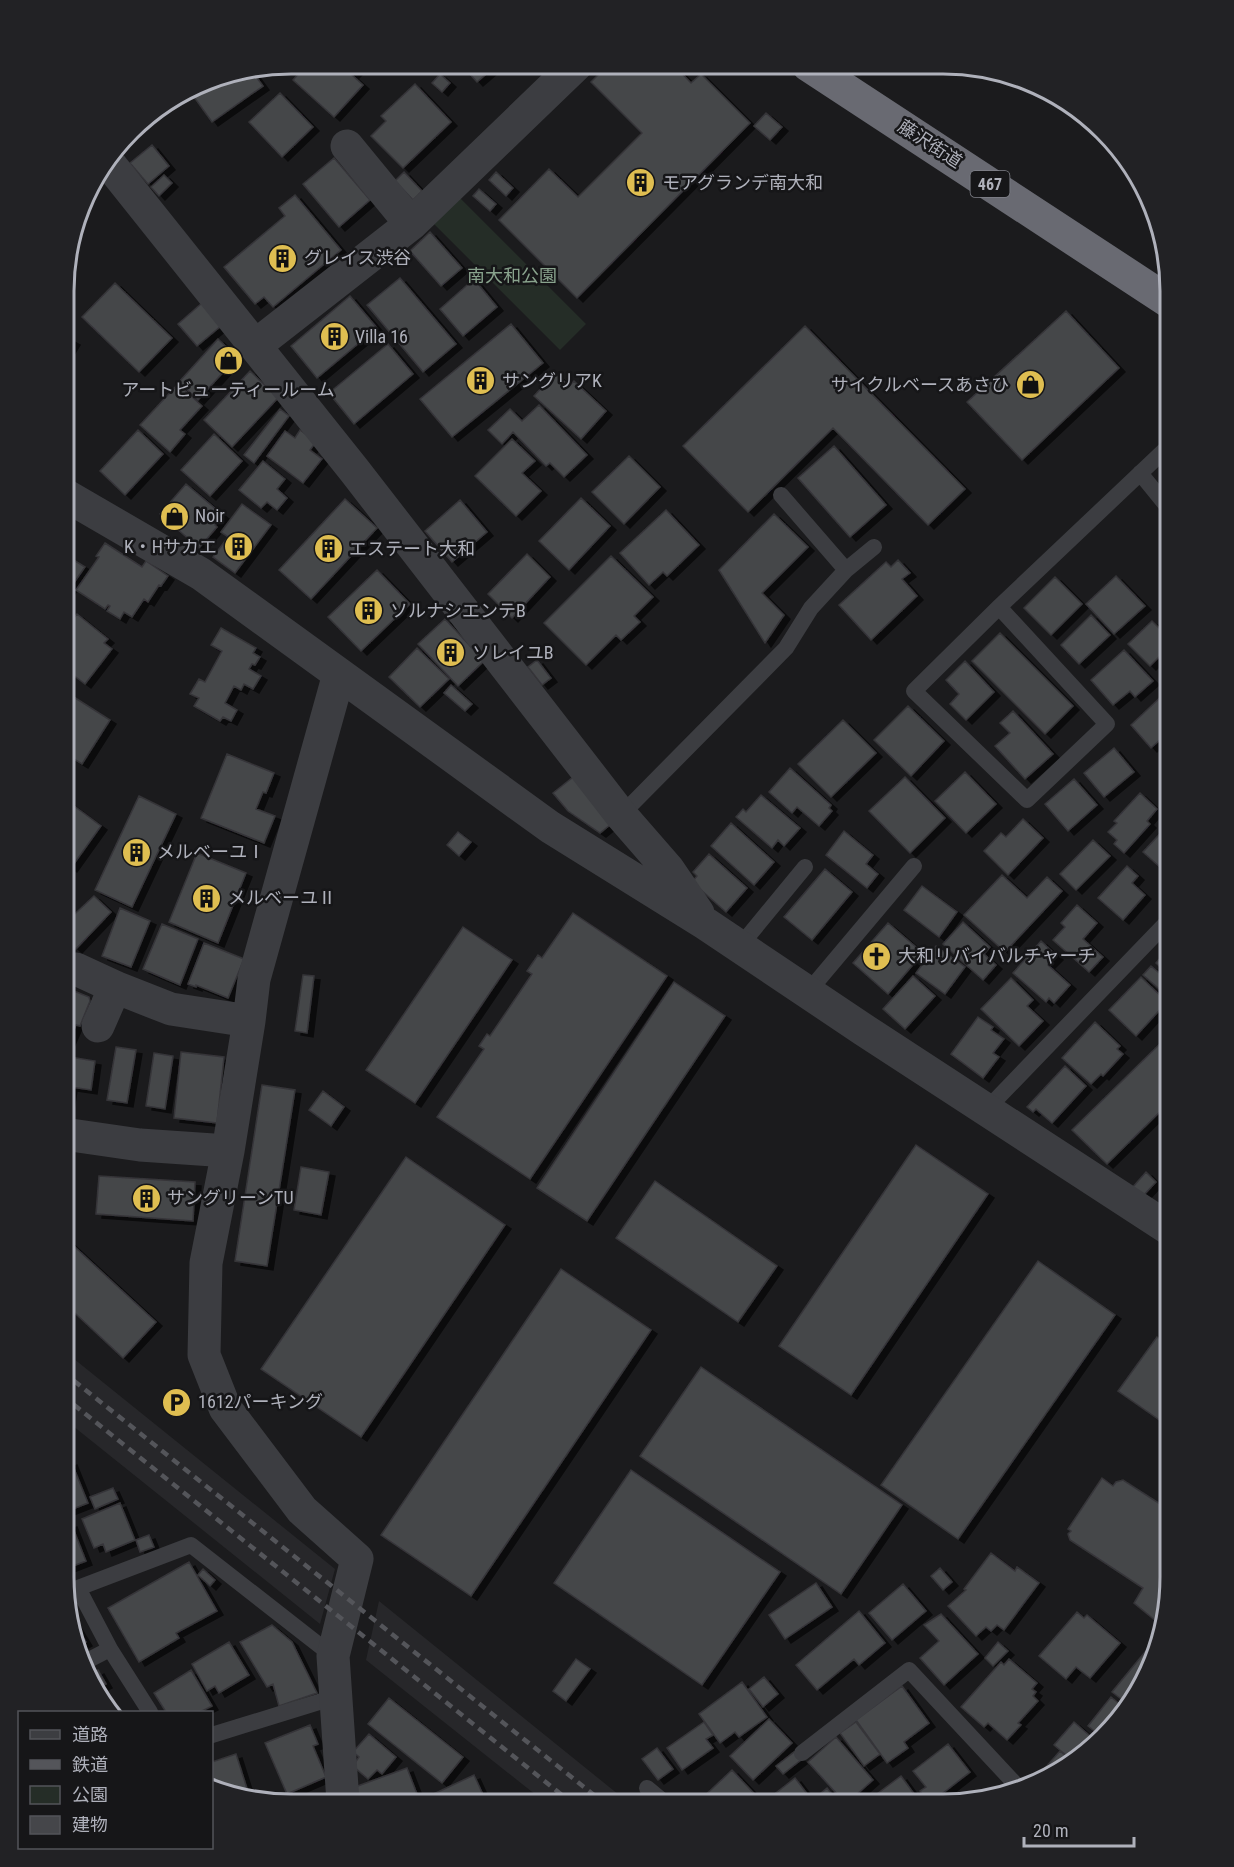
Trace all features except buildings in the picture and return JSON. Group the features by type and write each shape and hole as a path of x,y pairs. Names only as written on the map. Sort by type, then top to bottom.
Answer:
{"highway":[{"name":"藤沢街道","path":"823,74 1160,296"}],"street":[{"path":"256,345 411,224 567,74"},
{"path":"347,147 411,224"},
{"path":"112,167 256,345 621,815 668,868 706,924"},
{"path":"74,501 201,574 268,620 550,827 740,946 1160,1223"},
{"path":"339,674 254,979 228,1151 206,1263 204,1355 225,1408 302,1510 357,1559 333,1656 342,1794"},
{"path":"76,969 171,1009 249,1021"},
{"path":"98,1026 115,987"},
{"path":"74,1135 140,1145 228,1151"}],"lane":[{"path":"999,607 1107,723 1027,800 914,691 999,607 1160,454"},
{"path":"1140,473 1160,498"},
{"path":"781,495 846,570"},
{"path":"621,815 786,648 812,608 846,570 874,547"},
{"path":"808,992 914,866"},
{"path":"740,946 805,867"},
{"path":"986,1110 1160,929"},
{"path":"149,1711 110,1649 78,1588 191,1545 333,1656"},
{"path":"90,1659 110,1649"},
{"path":"802,1753 909,1670 1013,1782"},
{"path":"213,1735 335,1697"},
{"path":"647,1788 654,1794"}],"shaded area":[{"path":"74,1359 335,1569 320,1624 74,1427"},
{"path":"379,1601 618,1794 535,1794 366,1660"}],"green space":[{"name":"南大和公園","path":"459,197 586,324 560,350 433,223"}],"railway":[{"path":"74,1381 593,1794"},
{"path":"74,1405 561,1794"}],"place":[{"name":"モアグランデ南大和","path":"641,183"},
{"name":"グレイス渋谷","path":"283,258"},
{"name":"Villa 16","path":"334,337"},
{"name":"アートビューティールーム","path":"228,361"},
{"name":"サングリアK","path":"481,381"},
{"name":"サイクルベースあさひ","path":"1030,385"},
{"name":"Noir","path":"174,516"},
{"name":"K・Hサカエ","path":"238,547"},
{"name":"エステート大和","path":"328,549"},
{"name":"ソルナシエンテB","path":"369,611"},
{"name":"ソレイユB","path":"451,653"},
{"name":"メルベーユⅠ","path":"136,852"},
{"name":"メルベーユⅡ","path":"207,898"},
{"name":"大和リバイバルチャーチ","path":"877,956"},
{"name":"サングリーンTU","path":"146,1198"},
{"name":"1612パーキング","path":"177,1402"}]}
